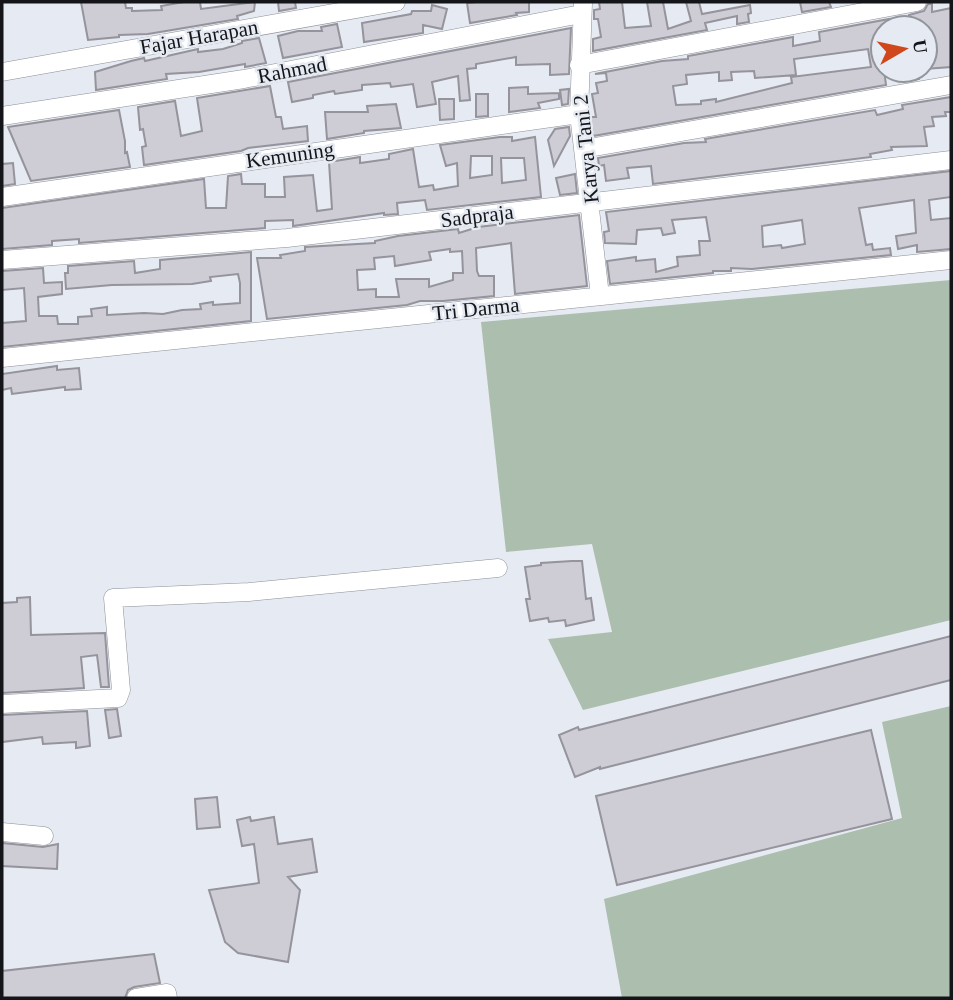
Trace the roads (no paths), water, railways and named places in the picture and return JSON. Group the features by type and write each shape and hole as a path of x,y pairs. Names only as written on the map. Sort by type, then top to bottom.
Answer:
{"street":[{"name":"Fajar Harapan","path":"2,72 396,2"},
{"path":"579,65 918,2"},
{"name":"Karya Tani 2","path":"582,8 579,114 600,296"},
{"name":"Rahmad","path":"2,117 244,79 582,8"},
{"path":"583,149 951,85"},
{"name":"Kemuning","path":"2,197 579,114"},
{"name":"Sadpraja","path":"2,260 287,238 951,160"},
{"name":"Tri Darma","path":"2,358 951,260"},
{"path":"2,704 118,698 121,690 113,598 249,592 498,568"},
{"path":"2,832 44,836"},
{"path":"135,998 167,993 169,998"}]}
